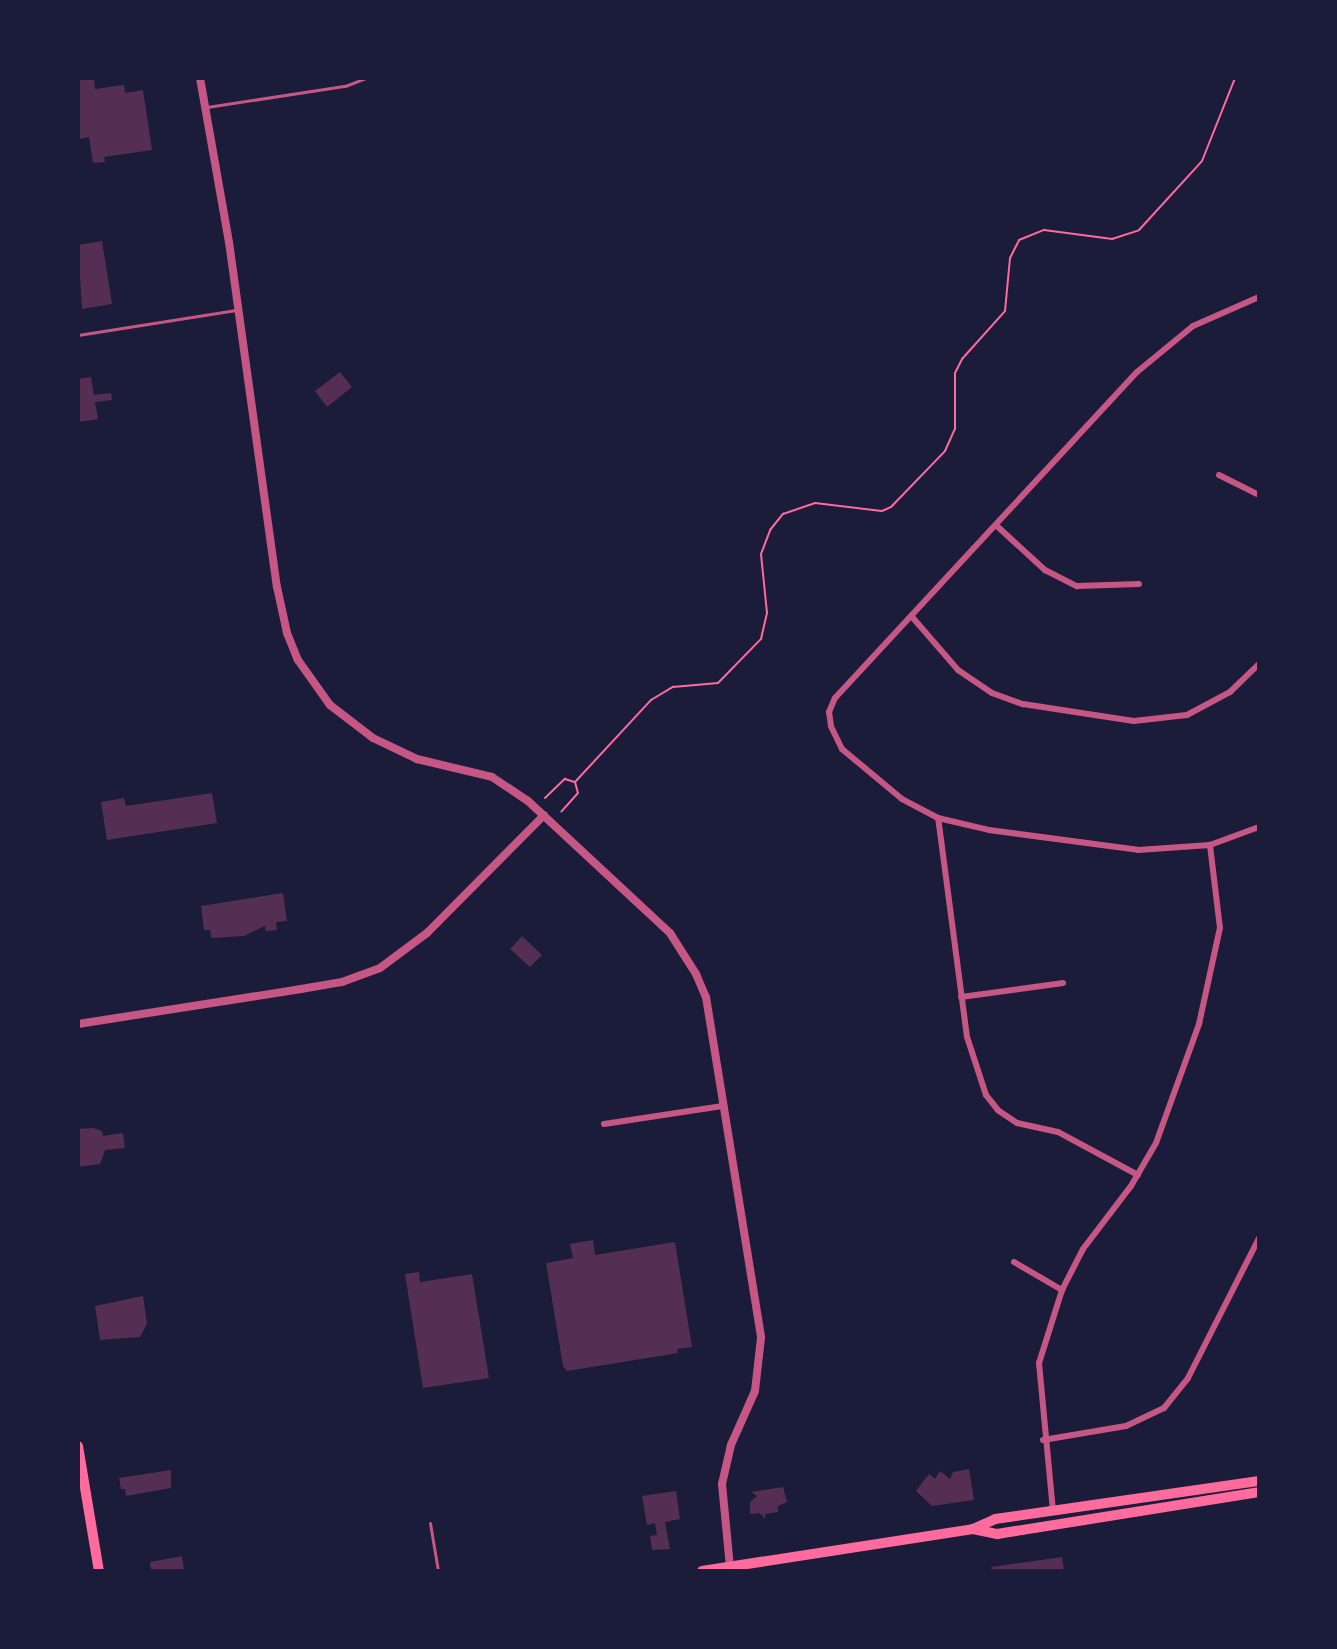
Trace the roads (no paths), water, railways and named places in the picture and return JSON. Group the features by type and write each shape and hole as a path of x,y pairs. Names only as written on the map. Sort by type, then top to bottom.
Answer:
{"main road":[{"path":"78,1446 99,1571"},
{"path":"976,1530 995,1519 1259,1481"},
{"path":"1099,1517 1107,1509 1193,1491"},
{"path":"702,1571 730,1569 976,1530 998,1534 1259,1492"}],"street":[{"path":"200,78 207,107 278,595 290,639 305,672 330,705 373,738 417,759 492,777 544,815 657,920 689,960 709,1012 761,1348 755,1391 731,1445 722,1485 730,1569"},
{"path":"1259,297 1211,316 1170,343 1113,398 913,618 835,698 829,720 842,749 902,799 938,818 989,830 1138,850 1210,845 1259,827"},
{"path":"1219,475 1259,495"},
{"path":"998,526 1045,570 1077,586 1139,584"},
{"path":"913,618 940,653 969,679 992,693 1023,704 1134,721 1160,721 1209,705 1230,692 1259,664"},
{"path":"78,1024 342,982 380,968 427,933 544,815"},
{"path":"938,818 961,997 970,1049 981,1087 1006,1117 1058,1132 1138,1175"},
{"path":"1053,1511 1043,1440 1039,1363 1062,1290 1092,1234 1138,1175 1172,1105 1215,966 1220,910 1210,845"},
{"path":"961,997 1063,983"},
{"path":"604,1124 723,1106"},
{"path":"1043,1440 1140,1422 1164,1408 1188,1378 1259,1238"},
{"path":"1014,1262 1062,1290"}],"lane":[{"path":"207,107 345,86 366,78"},
{"path":"78,334 237,310"},
{"path":"430,1523 438,1571"}]}
